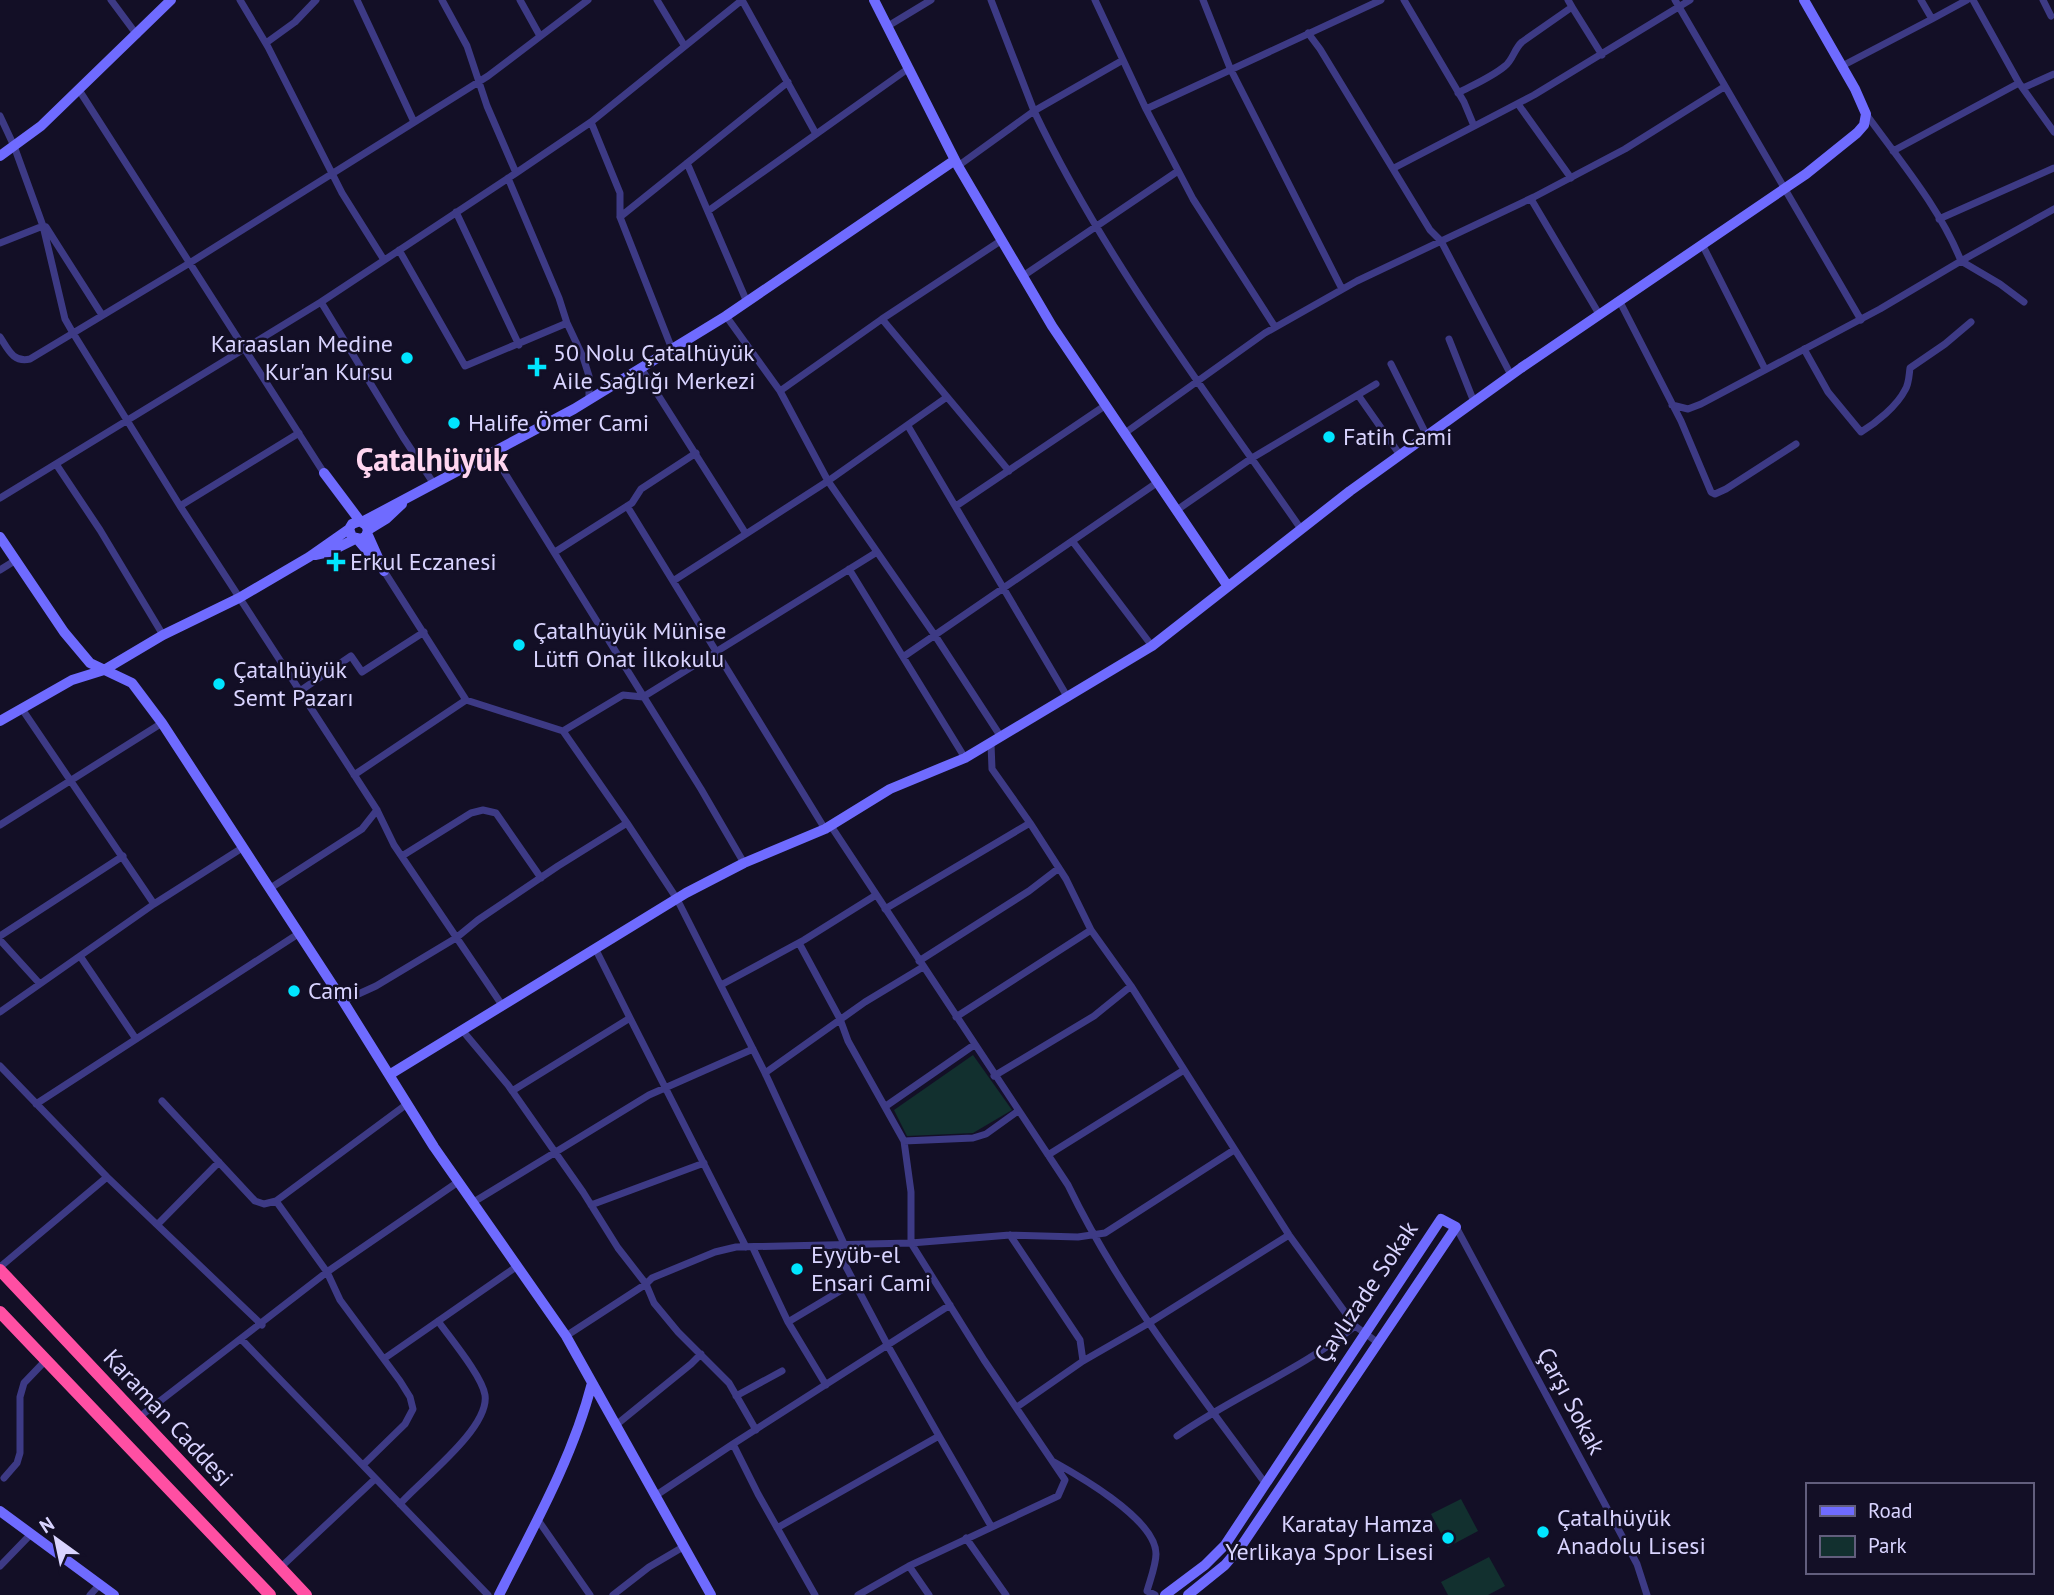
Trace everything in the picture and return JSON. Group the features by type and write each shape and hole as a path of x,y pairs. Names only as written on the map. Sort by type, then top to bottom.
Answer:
{"highway":[{"name":"Karaman Caddesi","path":"0,1269 306,1595"},
{"name":"Karaman Caddesi","path":"0,1312 270,1595"}],"street":[{"path":"111,0 137,35"},
{"path":"0,156 41,126 172,0"},
{"path":"240,0 266,43 342,193 384,260"},
{"path":"266,43 295,22 316,0"},
{"path":"357,0 414,121"},
{"path":"442,0 467,46 512,175 589,376 589,400"},
{"path":"520,0 540,36"},
{"path":"0,337 14,358 22,361 30,359 188,264 480,80 588,0"},
{"path":"657,0 684,45"},
{"path":"0,498 321,302 591,122 742,0 816,134"},
{"path":"874,0 956,163 1052,326 1227,585"},
{"path":"888,26 931,0"},
{"path":"991,0 1034,111 1054,153 1132,284 1301,529"},
{"path":"1095,0 1178,171 1275,327"},
{"path":"1203,0 1230,68 1342,289"},
{"path":"1146,109 1381,0"},
{"path":"1404,0 1475,126"},
{"path":"1394,168 1518,104 1602,55 1676,3 1690,0"},
{"path":"1804,0 1866,114 1908,170 1939,219 1961,261 2024,302"},
{"path":"1921,0 1932,19"},
{"path":"1842,66 1966,0"},
{"path":"1973,0 2021,86 2054,132"},
{"path":"2043,0 2051,16"},
{"path":"1676,3 1861,320"},
{"path":"1458,93 1504,67 1521,42 1570,4 1602,55"},
{"path":"1308,33 1430,230 1441,241 1511,375"},
{"path":"0,721 72,680 104,670 163,635 239,597 359,530 386,519 406,500 589,400 726,316 1034,111 1122,60"},
{"path":"708,211 909,68"},
{"path":"1893,151 2021,86 2054,74"},
{"path":"620,217 788,82"},
{"path":"1125,433 1275,327 1342,289 1571,178 1625,149 1724,87"},
{"path":"79,90 466,700 563,731 677,899 765,1073 845,1246"},
{"path":"1518,104 1571,178"},
{"path":"389,1075 677,899 744,863 828,827 890,789 965,758 1152,646 1227,585 1400,455 1619,300 1785,188 1851,139 1864,125 1866,114"},
{"path":"0,116 14,146 41,222 65,319 180,506 376,810 402,856 502,1005"},
{"path":"591,122 620,192 620,217 672,349"},
{"path":"687,163 747,302"},
{"path":"1939,219 2054,168"},
{"path":"1023,276 1178,171"},
{"path":"1531,199 1599,314"},
{"path":"1672,405 1688,409 1861,320 2054,209"},
{"path":"456,212 519,345"},
{"path":"0,243 41,222"},
{"path":"41,222 102,316"},
{"path":"780,391 882,319 1002,240"},
{"path":"1702,244 1765,369"},
{"path":"399,250 465,366 567,323"},
{"path":"1619,300 1672,405 1707,485 1715,494 1796,444"},
{"path":"321,302 402,437 434,484"},
{"path":"726,316 780,391 828,481 1002,737"},
{"path":"882,319 1009,471"},
{"path":"1804,349 1828,392 1861,432 1899,399 1907,388 1910,368 1971,322"},
{"path":"1449,339 1474,402"},
{"path":"1391,364 1427,436"},
{"path":"641,368 746,534"},
{"path":"1177,510 1252,458 1376,384"},
{"path":"1358,395 1400,455"},
{"path":"673,582 828,481 947,397"},
{"path":"956,506 1106,405"},
{"path":"908,426 1068,698"},
{"path":"180,506 299,433"},
{"path":"493,453 744,863"},
{"path":"555,552 632,503 641,489 696,453"},
{"path":"56,464 100,530 163,635"},
{"path":"903,657 936,637 1158,482"},
{"path":"627,506 828,827 1068,1185 1092,1235 1149,1323 1265,1483"},
{"path":"0,537 64,632 90,663 132,683 162,723 458,1182 566,1336 711,1595"},
{"path":"1073,542 1152,646"},
{"path":"563,731 623,695 643,696 877,552"},
{"path":"0,570 16,559"},
{"path":"849,569 965,758"},
{"path":"300,691 351,656 362,672 424,632"},
{"path":"354,775 466,700"},
{"path":"22,709 155,904"},
{"path":"0,825 162,723"},
{"path":"990,744 992,769 1059,868 1091,930 1131,986 1289,1235 1359,1330 1377,1342"},
{"path":"269,889 362,829 376,810"},
{"path":"402,856 471,813 483,810 496,813 541,878"},
{"path":"885,909 1030,823"},
{"path":"343,1001 376,986 456,938 541,878 627,824"},
{"path":"0,1012 155,904 242,848"},
{"path":"40,984 0,938 123,856"},
{"path":"765,1073 1059,868"},
{"path":"721,985 799,943 876,895"},
{"path":"956,1017 1091,930"},
{"path":"36,1104 298,934"},
{"path":"799,943 841,1019 848,1041 904,1140 911,1192 911,1243 1065,1480 1058,1496 909,1566 858,1595"},
{"path":"595,948 788,1322 827,1385"},
{"path":"80,956 136,1039"},
{"path":"994,1076 1094,1016 1131,986"},
{"path":"512,1091 630,1018"},
{"path":"462,1030 512,1091 618,1248 646,1284 654,1303 678,1332 729,1383 756,1430"},
{"path":"886,1106 974,1045"},
{"path":"472,1203 649,1095 753,1049"},
{"path":"0,1066 107,1177 262,1325"},
{"path":"1048,1156 1184,1070"},
{"path":"162,1101 255,1201 264,1204 275,1201 407,1104"},
{"path":"904,1140 973,1138 986,1134 1018,1111"},
{"path":"566,1336 652,1278 715,1252 737,1247 845,1246 1010,1235 1105,1233 1234,1150"},
{"path":"158,1224 219,1162"},
{"path":"591,1205 704,1163"},
{"path":"0,1269 107,1177"},
{"path":"138,1419 327,1272 458,1182"},
{"path":"275,1201 327,1272 340,1300 410,1397 413,1409 405,1423 364,1464"},
{"name":"Çaylızade Sokak","path":"1165,1595 1226,1545 1359,1330 1441,1219 1456,1227 1242,1545 1225,1565 1188,1595"},
{"name":"Çarşı Sokak","path":"1456,1227 1637,1564 1647,1595"},
{"path":"1010,1235 1080,1339 1083,1361"},
{"path":"1017,1407 1083,1361 1289,1235"},
{"path":"835,1246 888,1346 991,1526"},
{"path":"384,1358 516,1267"},
{"path":"788,1322 855,1282"},
{"path":"655,1496 950,1305"},
{"path":"400,1504 462,1443 476,1425 484,1404 485,1395 477,1377 438,1321"},
{"path":"1177,1436 1213,1411 1359,1330"},
{"path":"242,1339 488,1595"},
{"path":"616,1425 701,1354"},
{"path":"4,1478 17,1463 20,1453 20,1397 24,1383 46,1360"},
{"path":"736,1396 782,1371"},
{"path":"499,1595 538,1520 582,1422 592,1382"},
{"path":"777,1528 939,1436"},
{"path":"733,1444 815,1595"},
{"path":"1054,1462 1106,1492 1153,1539 1156,1554 1147,1591 1155,1595"},
{"path":"280,1568 375,1479"},
{"path":"0,1511 114,1595"},
{"path":"538,1520 590,1595"},
{"path":"0,1566 31,1534"},
{"path":"966,1538 1006,1595"},
{"path":"613,1595 649,1567 684,1547"},
{"path":"909,1566 929,1595"},
{"path":"90,1595 100,1584"}],"green space":[{"path":"973,1055 1012,1110 973,1133 907,1136 894,1110"},
{"path":"1461,1499 1478,1531 1448,1547 1431,1514"},
{"path":"1489,1557 1505,1586 1488,1595 1448,1595 1441,1582"}],"place":[{"name":"Karaaslan Medine Kur'an Kursu","path":"407,358"},
{"name":"50 Nolu Çatalhüyük Aile Sağlığı Merkezi","path":"537,367"},
{"name":"Halife Ömer Cami","path":"454,423"},
{"name":"Fatih Cami","path":"1329,437"},
{"name":"Erkul Eczanesi","path":"336,562"},
{"name":"Çatalhüyük Münise Lütfi Onat İlkokulu","path":"519,645"},
{"name":"Çatalhüyük Semt Pazarı","path":"219,684"},
{"name":"Cami","path":"294,991"},
{"name":"Eyyüb-el Ensari Cami","path":"797,1269"},
{"name":"Çatalhüyük Anadolu Lisesi","path":"1543,1532"},
{"name":"Karatay Hamza Yerlikaya Spor Lisesi","path":"1448,1538"}],"district":[{"name":"Çatalhüyük","path":"432,460"}]}
